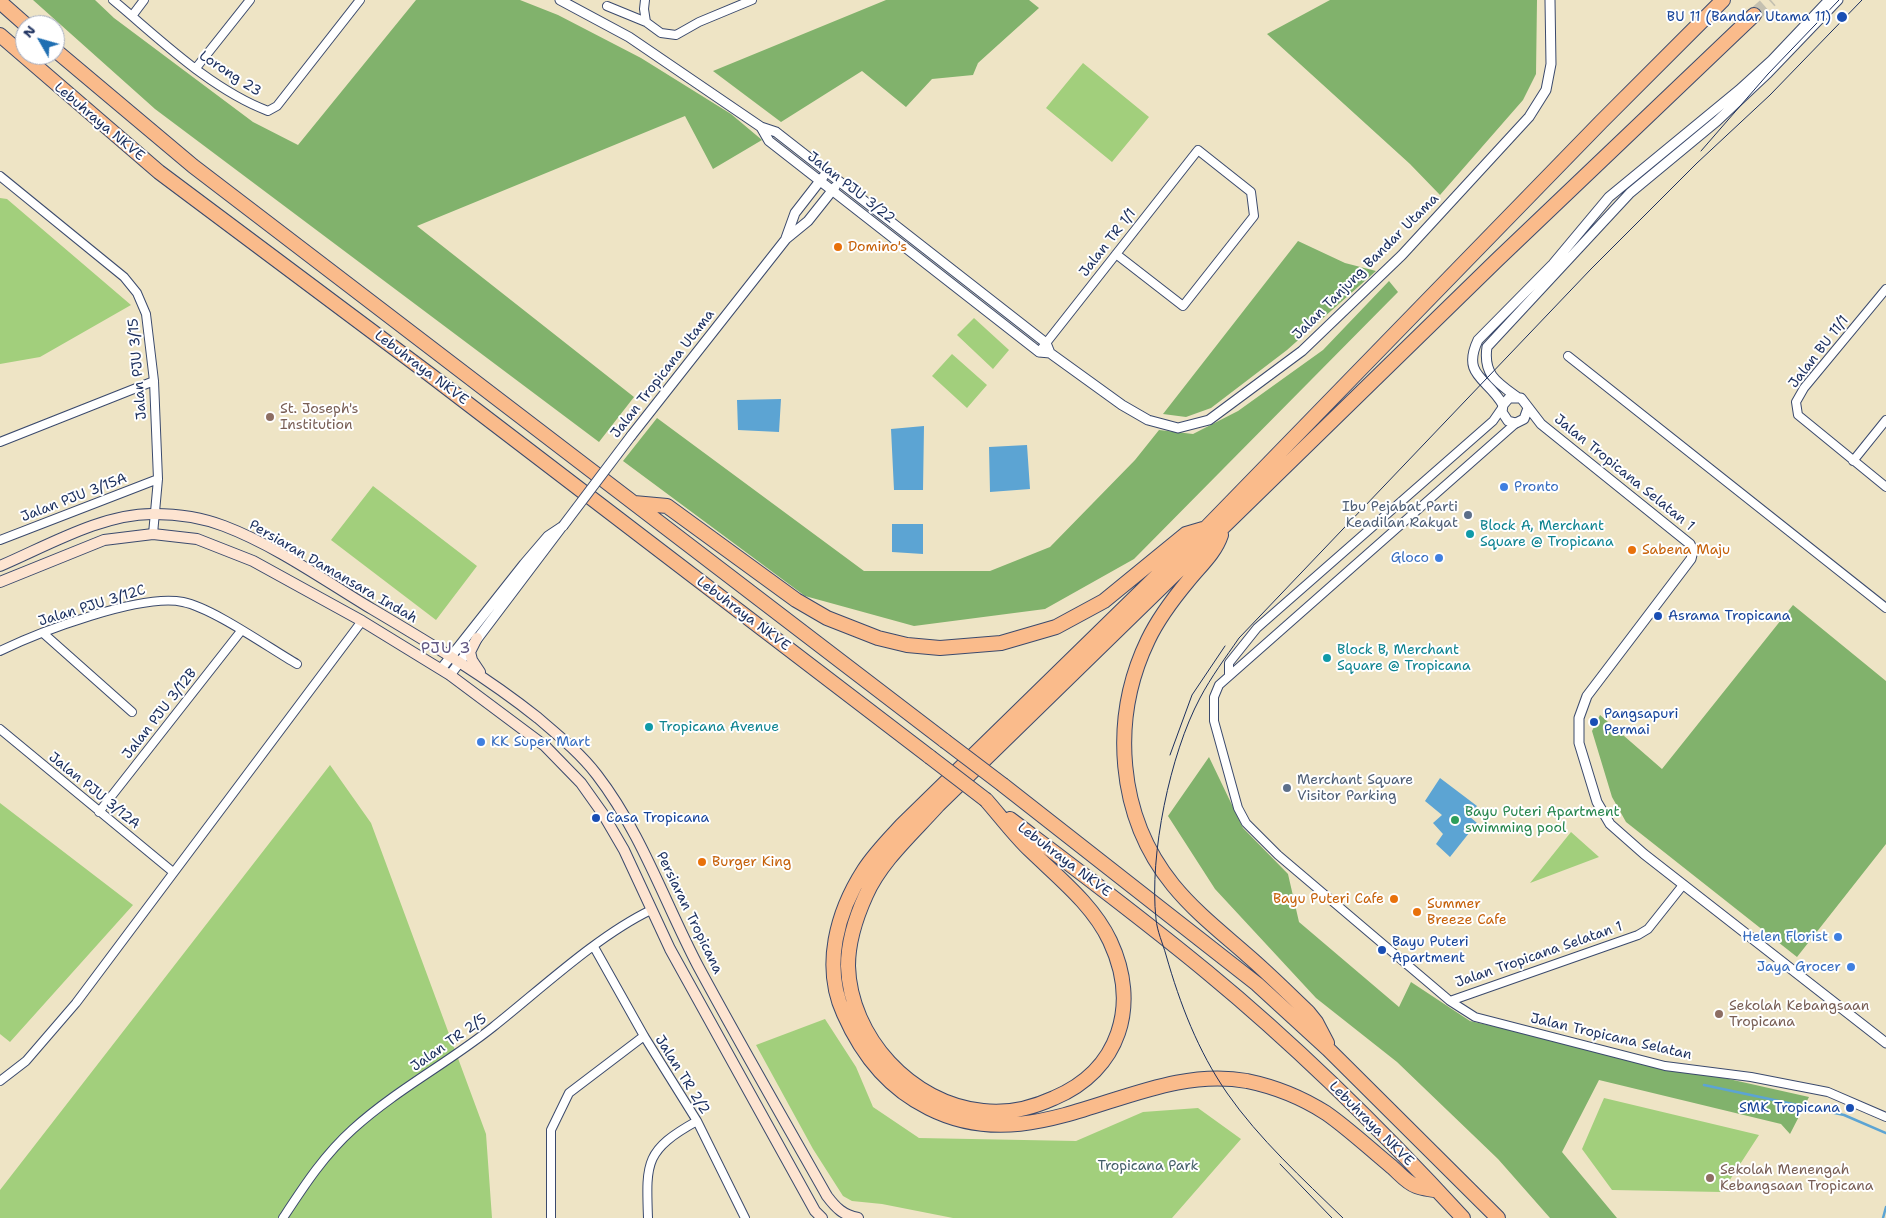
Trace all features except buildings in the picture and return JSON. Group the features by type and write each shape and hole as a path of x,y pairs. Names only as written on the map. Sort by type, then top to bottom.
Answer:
{"highway":[{"path":"1438,1191 1414,1186 1326,1114 1305,1101 1289,1092 1245,1081 1225,1079 1184,1083 1040,1122 995,1126 955,1119 914,1101 881,1074 859,1046 836,995 833,965 837,932 848,900 865,868 921,805 1206,528 1601,122 1723,0"},
{"path":"0,2 15,15"},
{"path":"986,800 1030,851 1062,878 1100,923 1114,952 1124,993 1122,1023 1112,1049 1093,1074 1063,1094 1018,1110 984,1111 942,1100 911,1082 888,1062 868,1034 853,1000 848,964 852,936 866,894 883,868 938,805 1504,253 1754,15"},
{"name":"Lebuhraya NKVE","path":"0,36 159,172 429,374 1140,918 1246,1004 1312,1065 1463,1218"},
{"name":"Lebuhraya NKVE","path":"65,58 193,166 1220,953 1328,1048 1498,1218"},
{"path":"634,503 667,506 796,600 827,618 878,638 940,648 1001,644 1056,627 1104,601 1186,534 1206,528"},
{"path":"1223,528 1216,548 1171,603 1149,638 1141,656 1133,677 1125,720 1123,741 1126,780 1136,820 1161,869 1199,913 1308,1012 1325,1037 1328,1048"}],"main road":[{"name":"Persiaran Damansara Indah","path":"0,566 105,521 132,515 156,514 206,520 251,538 450,655"},
{"name":"Persiaran Damansara Indah","path":"0,582 104,540 154,534 197,539 253,561 362,621 445,672"},
{"path":"477,638 470,652 472,660 483,677"},
{"name":"Persiaran Tropicana","path":"450,655 483,677 569,743 596,773 614,798 640,844 698,966 827,1196 836,1209 846,1215 858,1218"},
{"path":"445,672 544,746 581,783 594,799 624,850 670,949 743,1084 815,1211 822,1218"},
{"path":"651,910 668,904"}],"street":[{"name":"Lorong 23","path":"113,0 196,68 255,106 268,111 273,110 360,0"},
{"path":"132,16 144,0"},
{"path":"196,68 250,0"},
{"path":"646,0 644,9 646,22"},
{"path":"607,6 646,22 661,33 676,35 699,22 752,0"},
{"name":"Jalan Tanjung Bandar Utama","path":"1050,353 1122,406 1148,420 1178,428 1192,426 1209,420 1302,351 1407,250 1529,117 1546,90 1551,64 1550,0"},
{"path":"1541,424 1505,419 1499,398 1478,377 1473,367 1473,352 1478,340 1554,264 1609,198 1739,90 1772,60 1828,0"},
{"path":"1541,424 1524,401 1491,374 1485,363 1487,347 1630,193 1717,122 1768,73 1838,0"},
{"name":"Jalan PJU 3/22","path":"564,1 629,37 761,127 776,132 840,180 1046,343 1050,353"},
{"name":"Jalan PJU 3/22","path":"761,127 769,141 1038,352"},
{"name":"Jalan TR 1/1","path":"1038,352 1198,150 1251,192 1254,216 1182,306 1116,254"},
{"name":"Jalan Tropicana Utama","path":"786,239 795,213 828,171"},
{"name":"Jalan PJU 3/15","path":"0,176 124,276 137,293 146,314 154,381 158,479 154,534"},
{"name":"Jalan Tropicana Utama","path":"445,672 459,661 554,540 562,526 631,436 786,239 808,221 840,180"},
{"name":"Jalan BU 11/1","path":"1886,289 1804,388 1796,402 1798,415 1886,487"},
{"path":"1038,352 1050,353"},
{"path":"1568,356 1886,608"},
{"path":"0,442 154,381"},
{"path":"1502,406 1509,398 1517,396"},
{"name":"Jalan Tropicana Selatan 1","path":"1229,676 1229,662 1257,628 1493,421 1502,406"},
{"path":"1518,422 1526,416 1528,408"},
{"path":"1853,461 1886,420"},
{"name":"Jalan Tropicana Selatan 1","path":"1518,422 1219,685 1212,708 1238,808 1246,823 1278,855 1450,1001 1638,935 1648,929 1683,885"},
{"name":"Jalan Tropicana Selatan 1","path":"1541,424 1690,544 1693,551 1691,558 1587,696 1579,718 1579,743 1597,802 1610,824 1683,885 1886,1043"},
{"name":"Jalan PJU 3/15A","path":"0,540 158,479"},
{"name":"Jalan Tropicana Utama","path":"445,672 450,655 548,536 562,526"},
{"name":"Jalan PJU 3/12C","path":"0,651 43,633 130,605 162,599 185,602 217,617 297,664"},
{"path":"0,1081 26,1061 76,1003 362,621"},
{"name":"Jalan PJU 3/12B","path":"99,812 241,631"},
{"path":"43,633 132,712"},
{"name":"Jalan PJU 3/12A","path":"0,729 173,872"},
{"name":"Jalan TR 2/5","path":"283,1218 318,1166 352,1130 395,1095 459,1054 594,947 651,910"},
{"name":"Jalan TR 2/2","path":"594,947 644,1036 696,1121 746,1218"},
{"name":"Jalan Tropicana Selatan","path":"1450,1001 1475,1017 1488,1022 1665,1066 1750,1077 1828,1092 1886,1117"},
{"path":"551,1218 551,1130 569,1093 644,1036"},
{"path":"648,1218 647,1174 654,1153 672,1134 696,1121"}],"green space":[{"path":"33,0 95,0 114,18 253,122 298,145 416,0 520,0 558,15 641,58 731,114 762,140 713,169 685,116 417,226 634,397 599,442 155,109 65,29 65,15 50,15"},
{"path":"886,0 1029,0 1039,8 978,63 973,75 932,79 906,107 862,71 781,122 713,71"},
{"path":"1330,0 1537,0 1536,74 1523,100 1440,195 1410,164 1267,34"},
{"path":"1083,63 1149,117 1112,162 1046,108"},
{"path":"0,198 7,199 131,305 40,357 0,364"},
{"path":"1298,241 1345,263 1376,271 1287,350 1211,408 1186,417 1163,414"},
{"path":"1389,281 1398,292 1134,559 1045,609 914,626 805,596 623,461 657,418 864,571 990,571 1050,547 1135,460 1159,430 1193,434 1238,411 1323,350"},
{"path":"974,318 1009,350 993,369 957,335"},
{"path":"952,354 987,385 967,408 932,376"},
{"path":"373,486 477,566 436,620 331,540"},
{"path":"1793,605 1886,681 1886,844 1797,957 1626,822 1612,797 1592,731 1600,715 1662,769"},
{"path":"1209,757 1243,828 1288,874 1299,922 1399,1007 1411,982 1470,1021 1809,1097 1790,1134 1781,1124 1599,1080 1562,1152 1617,1218 1550,1218 1498,1159 1397,1062 1316,998 1215,889 1168,816"},
{"path":"330,765 371,823 486,1134 492,1218 0,1218 0,1190"},
{"path":"0,803 133,905 10,1042 0,1034"},
{"path":"1571,832 1599,857 1530,883"},
{"name":"Tropicana Park","path":"825,1019 856,1067 873,1107 919,1138 1076,1141 1143,1112 1198,1108 1241,1139 1172,1218 953,1218 882,1204 852,1201 843,1196 813,1149 756,1045"},
{"path":"1604,1098 1759,1135 1722,1192 1612,1190 1582,1149"}],"water":[{"path":"781,399 779,432 738,430 737,400"},
{"path":"924,426 923,490 894,490 891,429"},
{"path":"1027,445 1030,489 990,492 989,447"},
{"path":"892,524 923,524 923,554 892,552"},
{"name":"Bayu Puteri Apartment swimming pool","path":"1440,778 1477,806 1469,816 1477,823 1450,857 1436,844 1443,834 1433,823 1442,815 1425,801"}],"waterway":[{"path":"1704,1085 1844,1115 1886,1133"},
{"path":"1883,1218 1886,1207"}],"tunnel":[{"path":"1754,15 1771,0"}],"tram line":[{"path":"1701,151 1768,74 1839,0"},
{"path":"1343,1218 1267,1142 1227,1093 1207,1061 1191,1027 1177,991 1159,933 1156,919 1155,893 1159,836 1171,776 1189,721 1209,682 1239,638 1591,269 1697,163 1770,95 1862,0"},
{"path":"1170,755 1192,695 1225,646"},
{"path":"1280,1164 1332,1218"}],"place":[{"name":"BU 11 (Bandar Utama 11)","path":"1842,17"},
{"name":"Domino's","path":"838,247"},
{"name":"St. Joseph's Institution","path":"270,417"},
{"name":"Pronto","path":"1504,487"},
{"name":"Ibu Pejabat Parti Keadilan Rakyat","path":"1468,515"},
{"name":"Block A, Merchant Square @ Tropicana","path":"1470,534"},
{"name":"Sabena Maju","path":"1632,550"},
{"name":"Gloco","path":"1439,558"},
{"name":"Asrama Tropicana","path":"1658,616"},
{"name":"Block B, Merchant Square @ Tropicana","path":"1327,658"},
{"name":"Pangsapuri Permai","path":"1594,722"},
{"name":"Tropicana Avenue","path":"649,727"},
{"name":"KK Super Mart","path":"481,742"},
{"name":"Merchant Square Visitor Parking","path":"1287,788"},
{"name":"Casa Tropicana","path":"596,818"},
{"name":"Bayu Puteri Apartment swimming pool","path":"1455,820"},
{"name":"Burger King","path":"702,862"},
{"name":"Bayu Puteri Cafe","path":"1394,899"},
{"name":"Summer Breeze Cafe","path":"1417,912"},
{"name":"Helen Florist","path":"1838,937"},
{"name":"Bayu Puteri Apartment","path":"1382,950"},
{"name":"Jaya Grocer","path":"1851,967"},
{"name":"Sekolah Kebangsaan Tropicana","path":"1719,1014"},
{"name":"SMK Tropicana","path":"1850,1108"},
{"name":"Sekolah Menengah Kebangsaan Tropicana","path":"1710,1178"}],"district":[{"name":"PJU 3","path":"446,649"}]}
